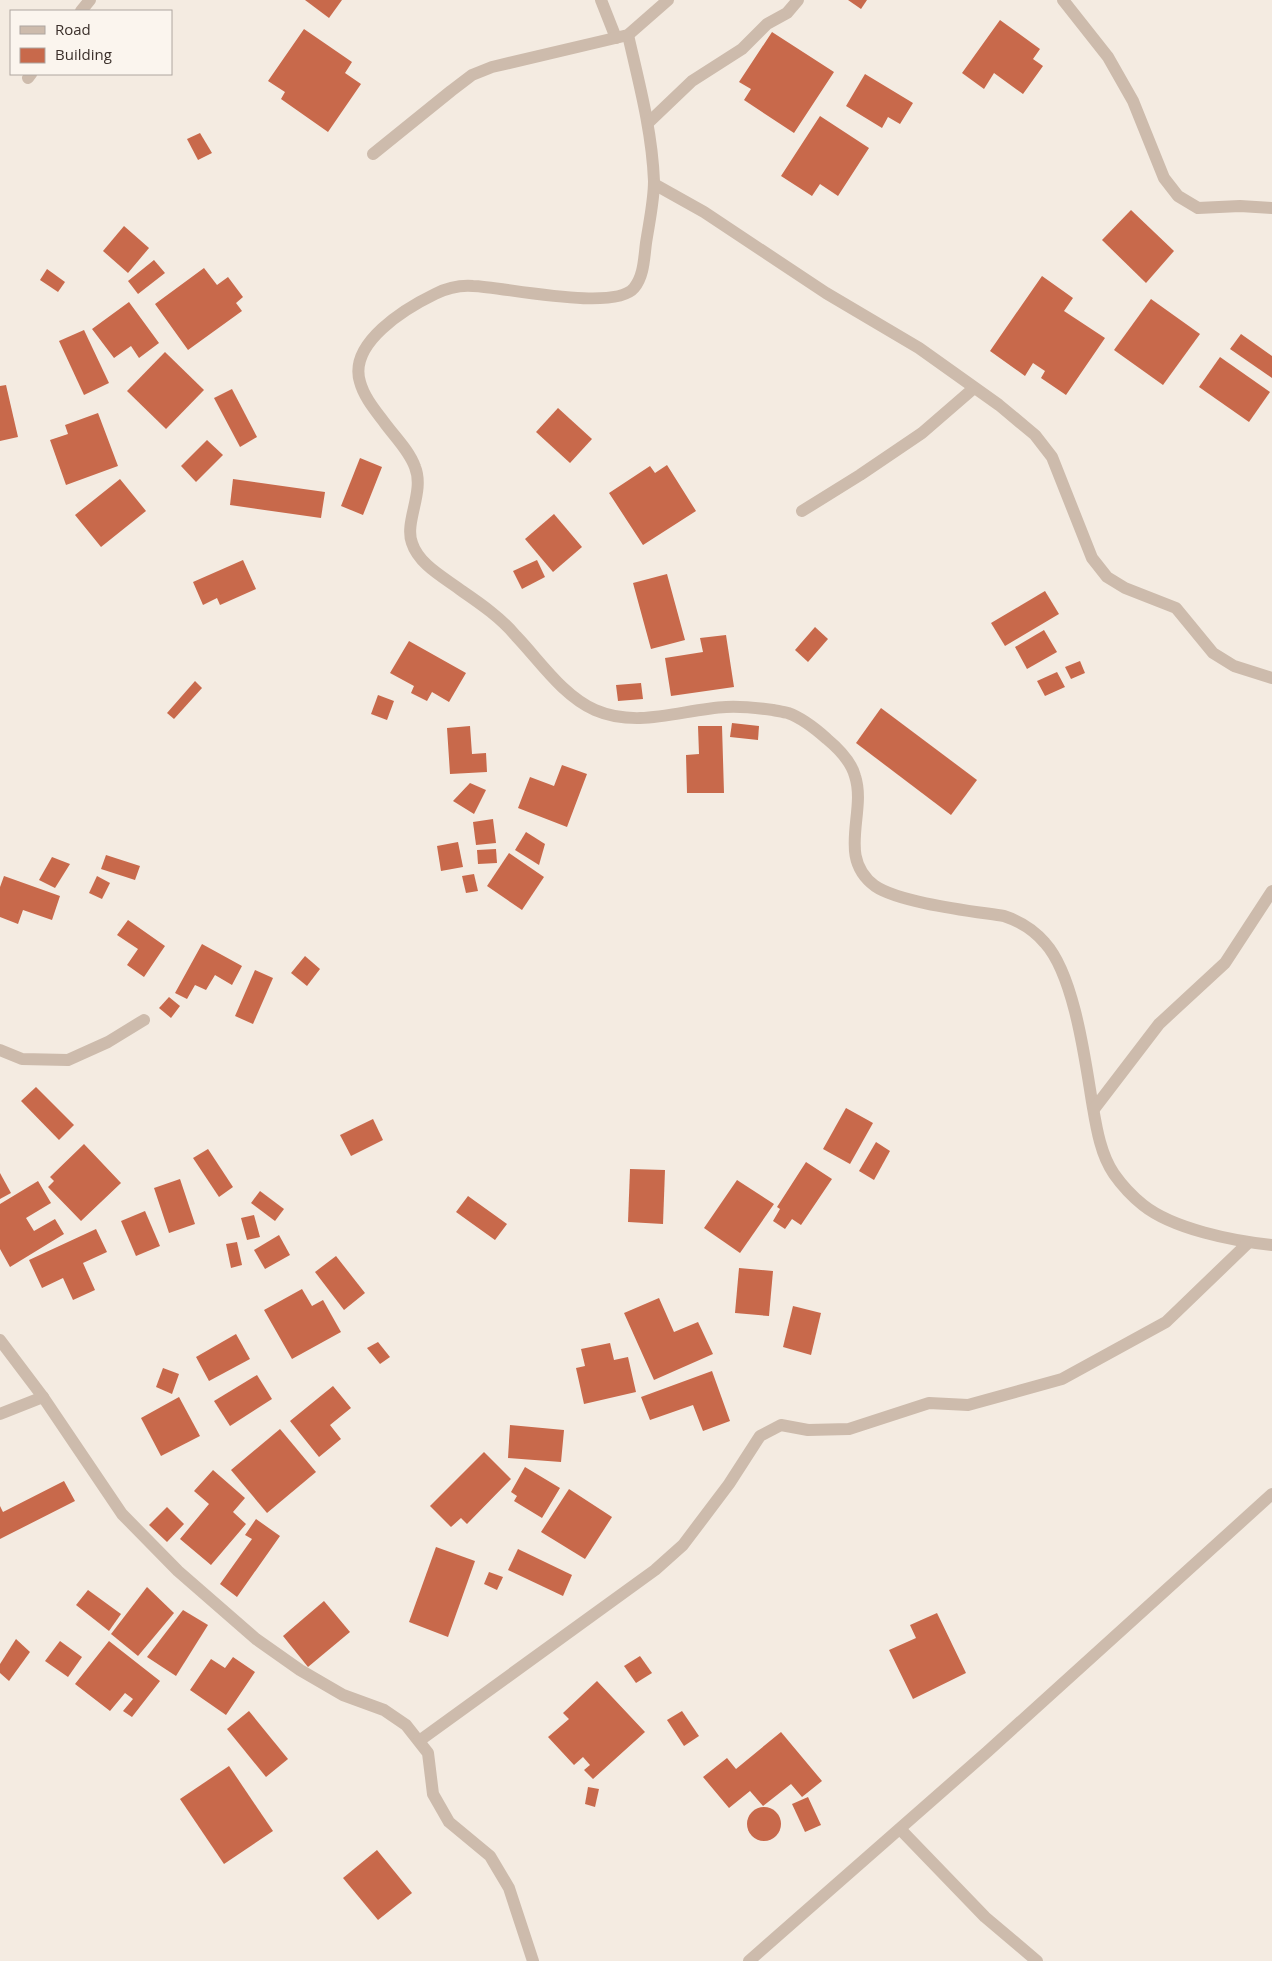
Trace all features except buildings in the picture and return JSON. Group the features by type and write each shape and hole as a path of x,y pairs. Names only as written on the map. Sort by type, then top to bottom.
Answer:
{"street":[{"path":"601,0 622,37 648,123 654,184 642,271 634,288 628,293 608,298 536,295 474,286 453,287 436,293 397,316 381,330 362,353 358,364 360,384 369,402 411,458 417,470 418,483 410,536 412,546 429,566 500,619 566,689 581,702 597,711 624,718 660,718 725,707 757,708 789,713 819,732 841,751 855,774 858,794 855,857 861,870 874,885 889,893 908,899 1004,916 1016,920 1045,943 1060,966 1078,1024 1099,1140 1113,1173 1143,1205 1179,1225 1248,1243 1272,1245"},
{"path":"373,154 472,76 492,67 622,37 668,0"},
{"path":"648,123 692,81 742,49 767,24 787,13 798,0"},
{"path":"1063,0 1112,64 1133,101 1164,178 1178,196 1198,208 1240,206 1272,208"},
{"path":"654,184 704,212 826,293 919,348 1035,435 1052,457 1092,558 1107,576 1125,588 1176,608 1213,653 1234,666 1272,678"},
{"path":"802,511 922,433 974,388"},
{"path":"1094,1109 1159,1024 1225,963 1272,891"},
{"path":"0,1050 22,1059 68,1060 108,1042 144,1020"},
{"path":"420,1741 655,1570 683,1545 729,1484 760,1436 781,1425 808,1430 848,1430 929,1403 968,1405 1062,1379 1166,1322 1248,1243"},
{"path":"0,1340 43,1397 122,1514 178,1571 256,1639 300,1670 343,1695 384,1710 406,1725 420,1741 428,1753 433,1794 449,1822 490,1856 508,1888 533,1961"},
{"path":"0,1414 43,1397"},
{"path":"749,1961 900,1829 1272,1494"},
{"path":"900,1829 985,1917 1037,1961"}]}
